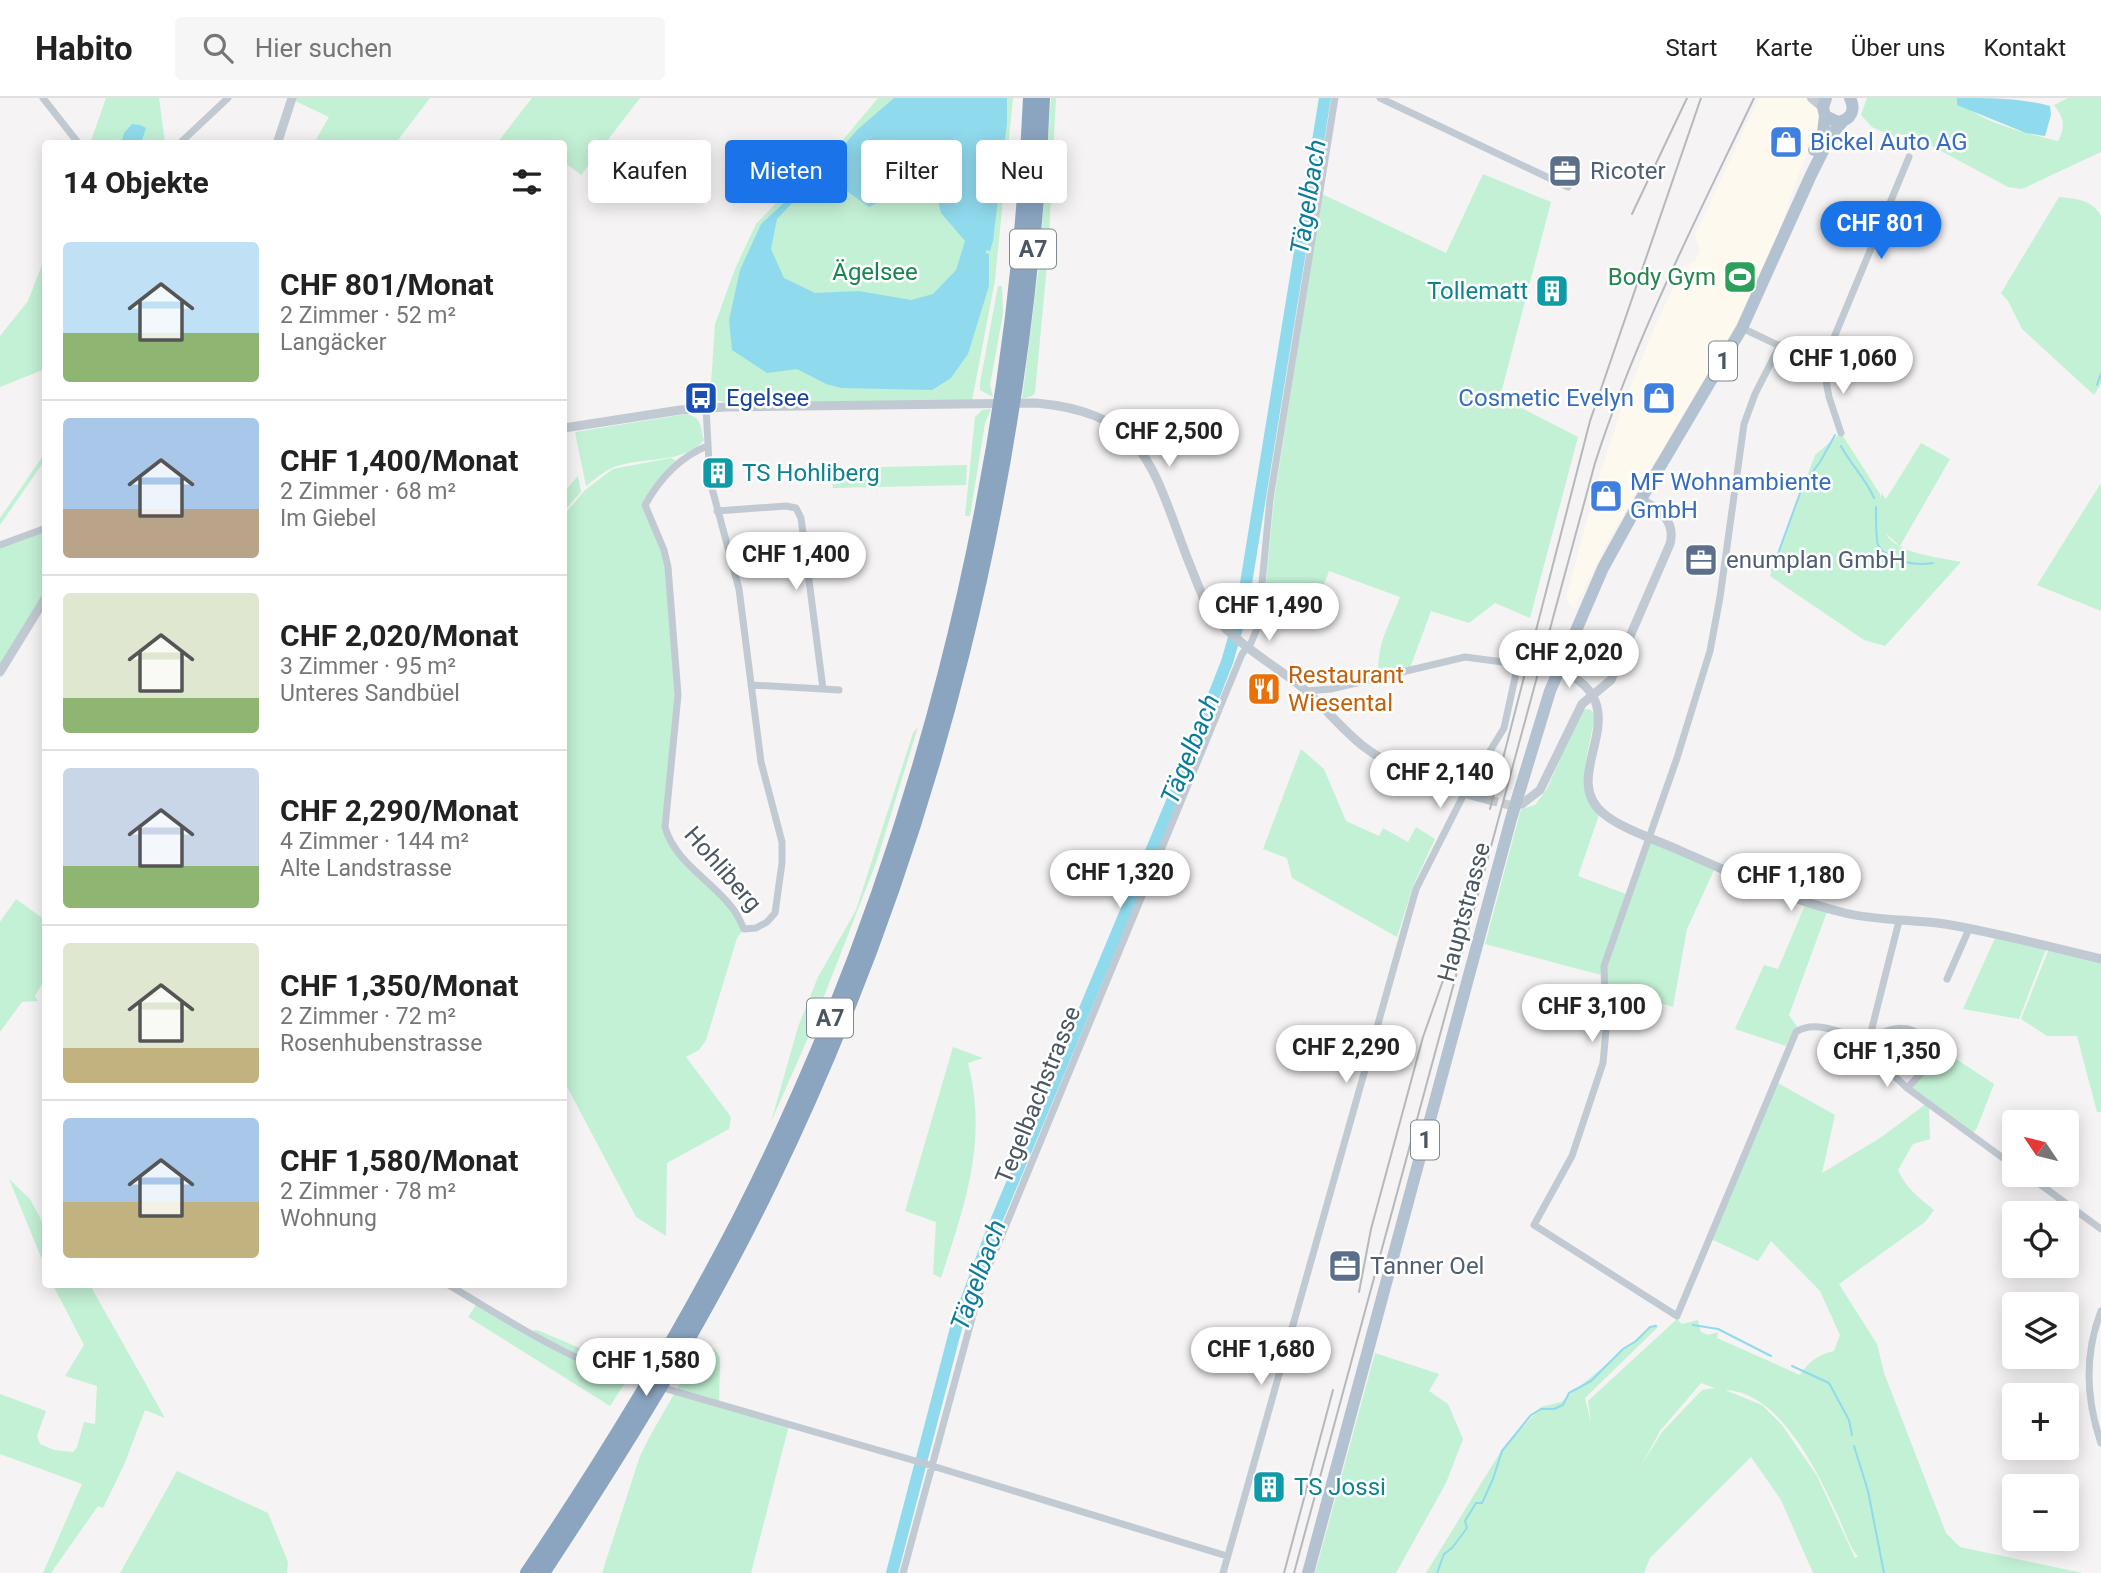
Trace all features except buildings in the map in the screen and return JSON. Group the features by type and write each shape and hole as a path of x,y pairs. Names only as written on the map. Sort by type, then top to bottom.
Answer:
{"highway":[{"name":"A7","path":"527,1573 633,1409 705,1284 783,1127 832,1015 891,856 932,724 1007,404 1030,98"},
{"name":"A7","path":"543,1573 644,1415 716,1289 788,1148 854,996 904,858 951,701 984,564 1007,404 1031,267 1043,98"}],"main road":[{"path":"1812,98 1824,107 1833,121 1843,121 1850,117 1853,100"},
{"name":"1","path":"1559,669 1603,568 1640,499 1742,328 1791,216 1823,132 1824,107"},
{"name":"1","path":"1806,177 1831,135 1843,121"},
{"name":"Hauptstrasse","path":"1308,1573 1511,819 1537,729 1559,669"}],"street":[{"path":"43,98 76,140"},
{"path":"183,140 228,98"},
{"path":"278,140 292,98"},
{"name":"Tegelbachstrasse","path":"903,1573 929,1465 989,1266 1241,654 1256,635 1270,499 1335,98"},
{"path":"1380,98 1568,187"},
{"path":"1841,433 1829,397 1823,364 1909,157"},
{"path":"1742,328 1823,364"},
{"path":"1780,345 1755,394 1744,424 1717,620 1710,651 1680,748 1604,966 1606,1042 1600,1075 1568,1166 1534,1224 1677,1316 1796,1032 1805,1026 1814,1026 1873,1040 1882,1032 1903,1026 1916,1030 1939,1048 1940,1054 1907,1088"},
{"path":"567,428 706,408 1036,403 1073,408 1105,419 1138,445 1154,473 1203,597 1217,619 1306,691 1350,734 1377,755 1407,771 1489,800"},
{"name":"Hohliberg","path":"706,408 710,481 739,589 761,762 782,842 775,914 756,928 744,929 733,908 693,869 668,835 666,827 678,695 668,567 664,550 645,505 678,462 707,446"},
{"path":"1522,804 1540,790 1579,709 1592,694 1611,680 1672,537 1669,521 1664,514 1640,499"},
{"path":"717,511 786,506 796,508 799,512 823,689"},
{"path":"0,545 42,529"},
{"path":"0,672 42,604"},
{"path":"1223,1573 1416,889 1465,792 1504,728 1518,664 1465,657 1331,689 1306,691"},
{"path":"1559,669 1577,677 1592,694 1597,705 1588,779 1591,797 1605,816 1759,886 1802,902 1857,916 1915,920 1969,929 2101,959"},
{"path":"751,685 839,690"},
{"path":"1899,921 1872,1028 1879,1061 1907,1088 2002,1157"},
{"path":"1947,979 1969,929"},
{"path":"2044,1187 2101,1229"},
{"path":"454,1288 525,1330 593,1366 615,1374 916,1461 1227,1556"},
{"path":"2101,1311 2092,1341 2088,1377 2092,1410 2101,1443"}],"shaded area":[{"path":"1759,98 1805,98 1819,110 1820,129 1801,168 1772,252 1742,315 1608,541 1574,609 1567,601 1567,594 1597,483 1620,413 1655,326 1683,267 1695,262 1700,250 1695,235"}],"green space":[{"path":"106,98 159,98 165,140 91,140"},
{"path":"296,98 430,98 398,140 316,140 329,117 295,101"},
{"path":"532,98 640,98 608,140 588,140 588,166 581,175 567,164 567,140 499,140"},
{"name":"Ägelsee","path":"878,98 1013,98 1009,140 976,140 976,203 1003,203 995,280 972,401 734,404 710,399 715,324 735,269 756,224 776,203 847,203 847,140 843,140"},
{"path":"1051,98 1056,98 1054,140 1048,140"},
{"path":"1867,98 1960,98 1976,114 1989,120 2058,141 2063,122 2054,105 2068,98 2101,98 2101,152 2022,189 2008,187 1930,145 1897,133 1894,137 1872,127 1861,115"},
{"path":"1483,174 1551,202 1500,397 1578,437 1530,618 1495,603 1469,623 1431,611 1410,668 1378,676 1384,635 1400,597 1329,571 1318,599 1296,594 1277,627 1262,624 1274,500 1322,194 1446,253"},
{"path":"2059,197 2088,203 2101,216 2101,384 2094,395 2022,329 2001,293"},
{"path":"1044,203 1051,203 1035,393 1022,399 1040,258"},
{"path":"42,265 42,370 0,387 0,336 28,301"},
{"path":"998,286 1002,286 1003,314 990,385 993,397 980,390 980,383"},
{"path":"991,409 985,423 970,516 965,516 975,417 982,410"},
{"path":"687,414 698,421 704,440 695,448 674,457 614,467 586,486 575,432"},
{"path":"1841,433 1880,494 1881,500 1881,493 1886,499 1921,443 1950,459 1900,546 1886,534 1899,546 1908,550 1961,562 1885,646 1864,640 1770,576 1815,455"},
{"path":"42,457 42,464 0,525 0,518"},
{"path":"671,458 678,462 645,505 664,550 678,695 665,827 693,869 733,908 744,929 737,938 706,1040 699,1050 686,1057 731,1117 729,1129 667,1163 666,1236 636,1217 567,1087 567,511 585,490 613,469"},
{"path":"967,465 966,485 833,488 829,466 841,468"},
{"path":"578,476 581,492 567,508 567,489"},
{"path":"2101,483 2101,611 2037,585"},
{"path":"42,529 42,602 0,672 0,545"},
{"path":"1591,710 1595,716 1585,780 1591,804 1599,815 1578,876 1626,894 1601,975 1485,944 1521,809 1535,805 1547,789 1581,712"},
{"path":"918,727 876,863 807,1040 771,1122 798,1027 818,977 856,910 913,733"},
{"path":"1301,749 1324,769 1346,821 1379,836 1383,828 1408,842 1416,827 1435,839 1413,886 1397,937 1292,878 1287,858 1263,849"},
{"path":"1650,841 1714,870 1687,929 1673,1007 1605,985 1608,955"},
{"path":"16,899 42,918 42,983 35,996 38,1001 22,1002 0,1032 0,922"},
{"path":"1805,905 1827,912 1789,1015 1798,1028 1793,1031 1786,1046 1735,1029 1764,965 1778,969"},
{"path":"1995,938 2046,949 2019,1019 1963,1009"},
{"path":"2050,946 2101,959 2101,1112 2097,1112 2077,1036 2047,1036 2021,1019"},
{"path":"953,1047 983,1058 968,1063 974,1092 975,1146 965,1198 941,1278 933,1274 936,1222 905,1211"},
{"path":"1944,1051 1994,1084 1973,1133 1909,1087"},
{"path":"1776,1082 1835,1115 1822,1173 1880,1138 1926,1104 1929,1108 1930,1139 1913,1144 1898,1170 1918,1197 1934,1210 1925,1222 1839,1284 1877,1344 1884,1373 1946,1533 1960,1547 2083,1573 1813,1573 1781,1500 1751,1457 1650,1558 1644,1573 1426,1573 1501,1451 1541,1407 1561,1402 1655,1324 1658,1327 1585,1398 1591,1423 1588,1401 1677,1319 1682,1324 1698,1320 1701,1332 1708,1335 1718,1332 1717,1338 1800,1375 1814,1359 1834,1351 1840,1335 1820,1291 1771,1241 1758,1261 1711,1239","holes":["1701,1383 1715,1388 1702,1390 1662,1432 1641,1466 1660,1431","1725,1390 1745,1394 1763,1404 1794,1437 1819,1477 1849,1543 1858,1556 1855,1558 1817,1476 1782,1425 1762,1405"]},
{"path":"9,1179 30,1199 42,1221 42,1260"},
{"path":"55,1288 92,1288 165,1418 145,1410 124,1465 103,1508 98,1506 51,1573 43,1573 82,1484 0,1454 0,1394 46,1411 37,1436 40,1444 54,1450 73,1452 84,1422 95,1424 97,1386 65,1376 84,1345"},
{"path":"476,1305 523,1332 537,1330 608,1360 600,1375 625,1383 610,1406 468,1317"},
{"path":"704,1342 717,1352 720,1358 719,1405 789,1425 751,1573 602,1573 640,1456"},
{"path":"1375,1353 1439,1374 1429,1391 1448,1404 1463,1439 1446,1483 1396,1573 1315,1573"},
{"path":"177,1471 268,1513 288,1562 287,1573 120,1573"}],"water":[{"name":"Ägelsee","path":"894,98 1007,98 1005,140 976,140 976,203 998,203 993,241 990,251 986,250 989,254 989,286 968,354 951,378 932,390 841,388 826,384 797,369 767,373 732,350 729,320 740,270 761,224 784,203 792,203 777,219 771,249 784,278 815,293 859,291 911,300 933,294 956,270 965,241 941,213 939,203 962,203 962,140 861,140 861,201 847,191 847,142"},
{"path":"1957,98 2016,100 2050,106 2051,115 2045,136 2026,133 1957,105"},
{"path":"132,124 146,128 142,140 122,140"}],"waterway":[{"name":"Tägelbach","path":"892,1573 956,1328 992,1231 1178,787 1227,662 1241,614 1325,98"},
{"path":"2097,385 2101,374"},
{"path":"1772,570 1803,485 1835,435"},
{"path":"1841,446 1874,498"},
{"path":"1876,507 1877,543 1883,551 1903,562 1933,563"},
{"path":"1693,1325 1718,1329 1771,1356"},
{"path":"1437,1573 1444,1554 1467,1528 1465,1521 1476,1503 1482,1503 1502,1451 1531,1415 1541,1409 1554,1409 1563,1405 1569,1393 1591,1381 1623,1349 1650,1327 1656,1326"},
{"path":"1792,1366 1829,1383 1849,1420 1852,1435"},
{"path":"1854,1446 1868,1491 1884,1573"}],"tunnel":[{"path":"1489,800 1509,805 1520,804"}],"railway":[{"path":"1632,214 1687,98"},
{"path":"1490,809 1590,421 1701,98"},
{"path":"1294,1573 1595,463 1648,323 1754,98"},
{"path":"1359,1292 1371,1229 1423,1037 1446,972"},
{"path":"1284,1573 1333,1390"}],"place":[{"name":"Bickel Auto AG","path":"1786,142"},
{"name":"Ricoter","path":"1565,171"},
{"name":"Body Gym","path":"1740,277"},
{"name":"Tollematt","path":"1552,291"},
{"name":"Egelsee","path":"701,398"},
{"name":"Cosmetic Evelyn","path":"1659,398"},
{"name":"TS Hohliberg","path":"718,473"},
{"name":"MF Wohnambiente GmbH","path":"1606,496"},
{"name":"enumplan GmbH","path":"1701,560"},
{"name":"Restaurant Wiesental","path":"1264,689"},
{"name":"Tanner Oel","path":"1345,1266"},
{"name":"TS Jossi","path":"1269,1487"}]}
